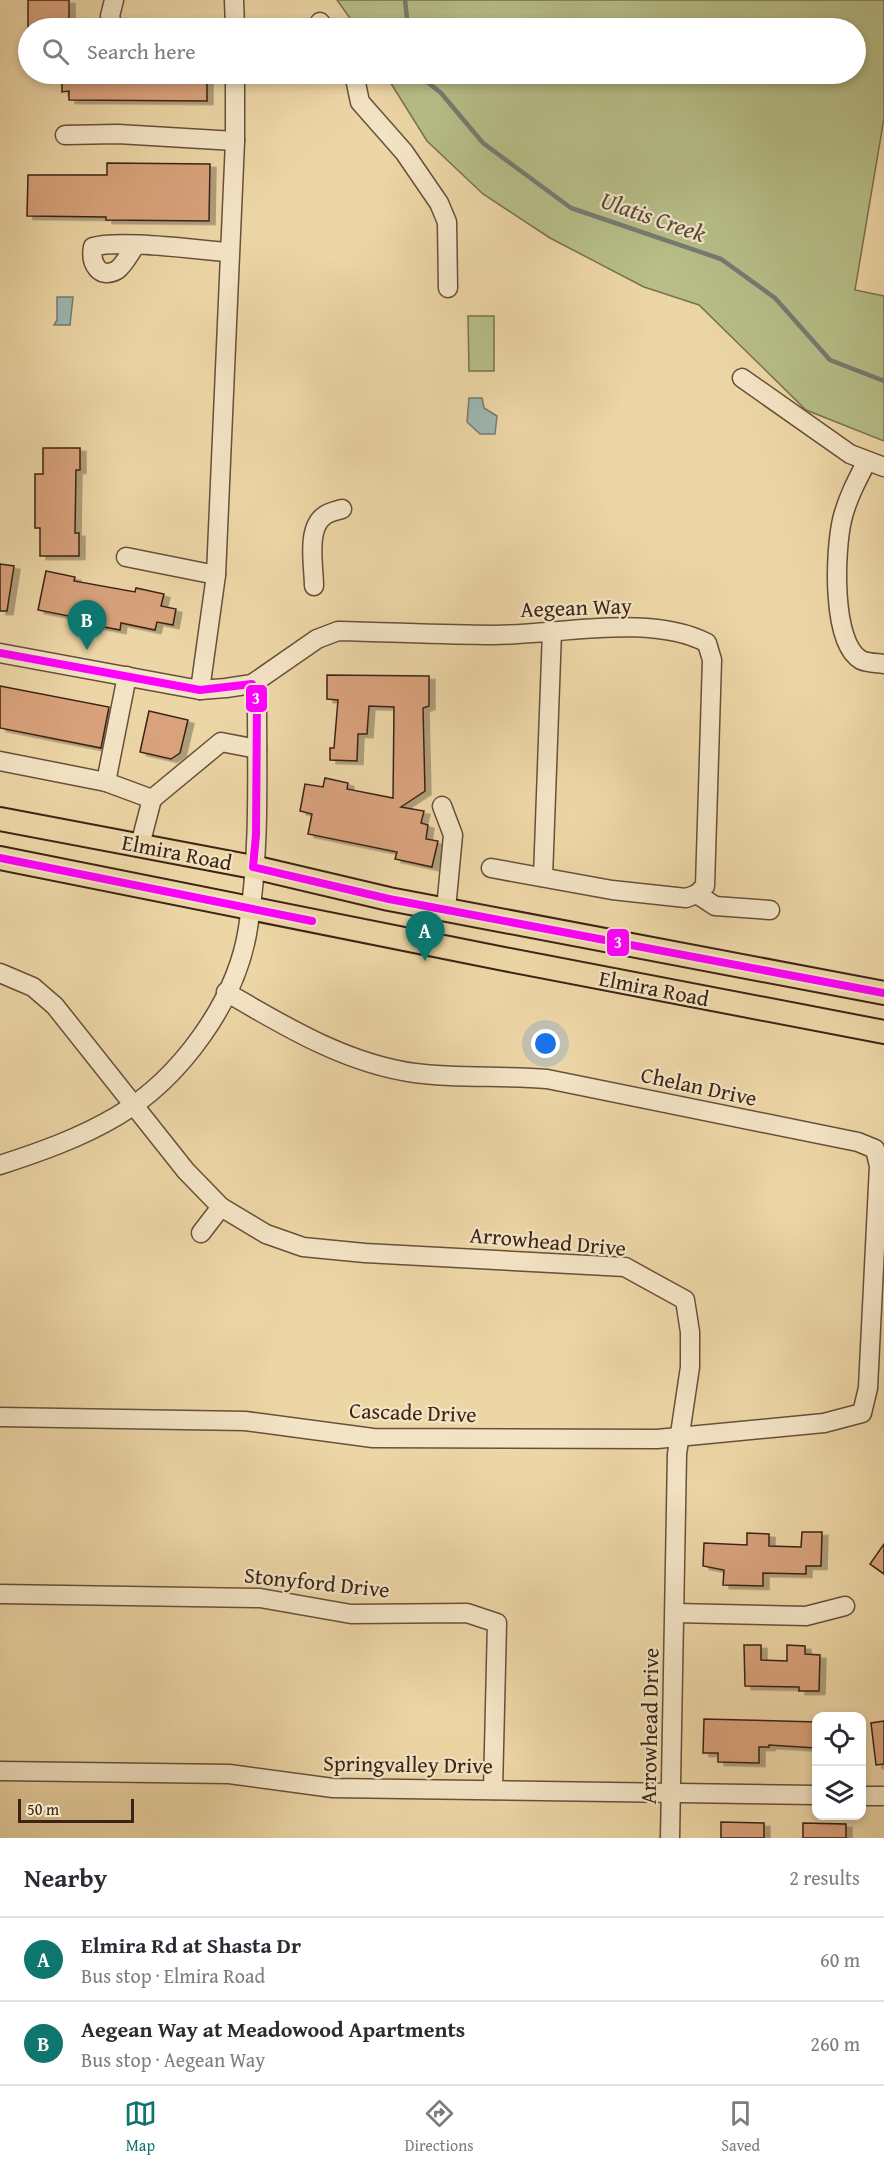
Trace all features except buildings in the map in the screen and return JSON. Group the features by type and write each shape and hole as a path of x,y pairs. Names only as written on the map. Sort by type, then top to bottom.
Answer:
{"main road":[{"name":"Elmira Road","path":"0,819 253,867 446,909 884,993"},
{"name":"Elmira Road","path":"0,858 884,1032"}],"street":[{"path":"110,18 114,0"},
{"path":"234,0 235,18"},
{"path":"200,690 216,575 228,252 235,141 235,84"},
{"path":"356,84 360,102 404,152 439,203 447,222 448,288"},
{"path":"64,135 118,134 235,141"},
{"path":"135,246 228,252"},
{"path":"742,378 850,454 876,464 850,492 842,520 837,554 838,600 848,649 862,661 884,664"},
{"path":"314,586 314,533 318,522 325,514 342,510"},
{"path":"126,557 216,575"},
{"name":"Aegean Way","path":"0,653 200,690 252,684 317,639 338,631 495,635 649,628 691,634 707,643 712,660 708,859 705,886 697,894"},
{"path":"543,878 552,631"},
{"path":"106,782 127,676"},
{"path":"0,1165 90,1131 133,1105 168,1075 190,1049 226,992 247,932 250,908 256,835 257,749 257,701 252,684"},
{"path":"140,845 152,799 221,742 257,749"},
{"path":"0,761 106,782 152,799"},
{"path":"442,806 453,835 446,909"},
{"path":"491,868 612,890 686,898 697,894 716,906 771,910"},
{"name":"Arrowhead Drive","path":"0,973 33,987 55,1005 186,1171 221,1207 266,1234 303,1247 365,1253 605,1264 625,1267 686,1300 690,1332 690,1367 678,1436 670,1838"},
{"name":"Chelan Drive","path":"226,992 328,1047 380,1066 413,1073 452,1077 514,1076 547,1079 858,1142 875,1149 879,1166 868,1388 862,1413 824,1423"},
{"path":"201,1233 221,1207"},
{"name":"Cascade Drive","path":"0,1417 245,1421 373,1438 657,1439 824,1423"},
{"name":"Stonyford Drive","path":"0,1594 260,1598 351,1614 467,1613 497,1623 493,1790"},
{"path":"675,1613 806,1616 844,1606"},
{"name":"Springvalley Drive","path":"0,1771 228,1774 333,1788 812,1795"},
{"path":"866,1796 884,1796"}],"green space":[{"path":"337,0 884,0 884,118 855,290 884,296 884,441 806,410 699,305 644,287 550,238 483,194 427,141 391,84 866,84 866,18 350,18"},
{"path":"468,316 494,316 494,371 469,371"}],"water":[{"path":"57,297 73,297 70,325 54,325 57,320"},
{"path":"469,398 482,398 484,408 497,416 495,434 480,434 467,422"}],"waterway":[{"name":"Ulatis Creek","path":"405,0 407,18"},
{"name":"Ulatis Creek","path":"430,84 441,93 483,143 571,208 721,259 775,298 830,360 884,381"}],"transit line":[{"name":"3","path":"0,653 200,690 252,684 257,701 256,835 253,867 389,899 884,993"},
{"name":"3","path":"0,858 312,921"}],"place":[{"name":"Aegean Way at Meadowood Apartments","path":"87,650"},
{"name":"Elmira Rd at Shasta Dr","path":"425,961"}]}
